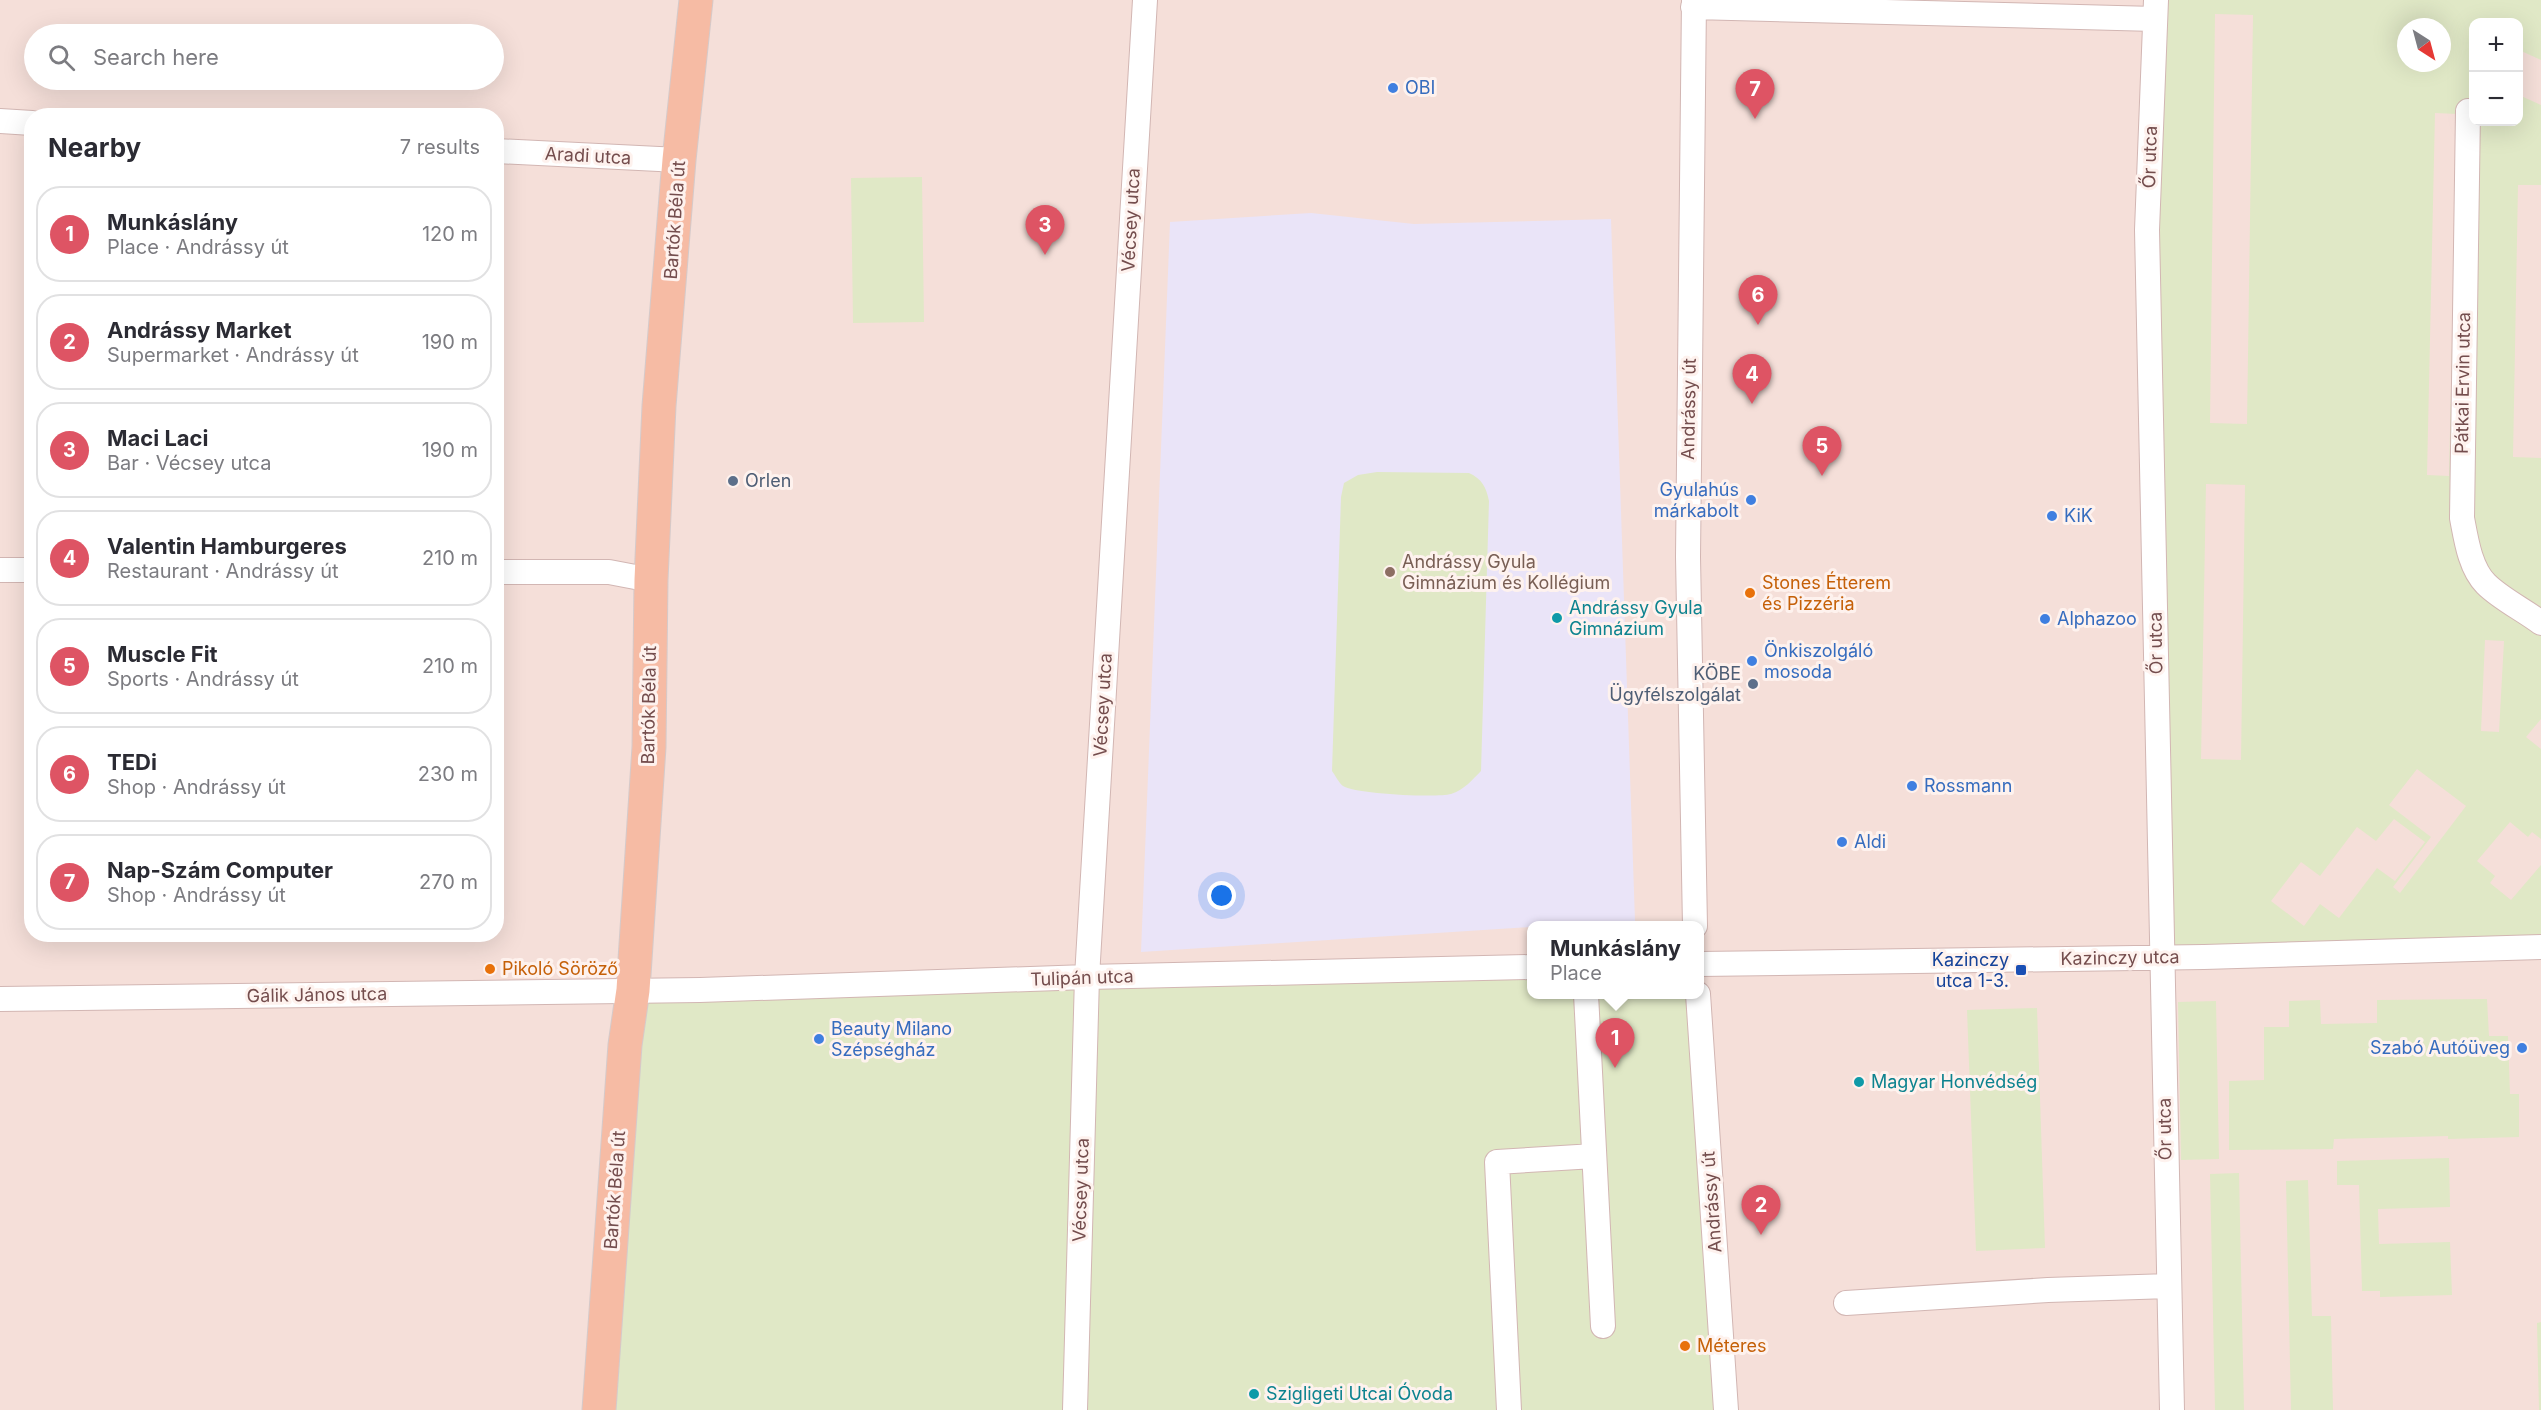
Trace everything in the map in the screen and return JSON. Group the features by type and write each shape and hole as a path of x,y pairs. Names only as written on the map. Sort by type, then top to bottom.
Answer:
{"main road":[{"name":"Bartók Béla út","path":"599,1410 625,1045 633,990 649,747 651,580 659,406 679,160 696,0"}],"street":[{"name":"Vécsey utca","path":"1075,1410 1087,977 1145,0"},
{"path":"1694,3 1930,13 2155,9"},
{"name":"Andrássy út","path":"1694,3 1688,557 1695,921"},
{"name":"Őr utca","path":"2155,9 2147,230 2172,1410"},
{"name":"Pátkai Ervin utca","path":"2468,111 2462,518 2468,547 2486,584 2541,623"},
{"path":"0,122 24,123"},
{"name":"Aradi utca","path":"504,151 679,160"},
{"path":"0,570 24,570"},
{"path":"504,572 609,572 651,580"},
{"name":"Kazinczy utca","path":"1704,964 2162,957 2541,947"},
{"name":"Tulipán utca","path":"633,990 1527,967"},
{"name":"Gálik János utca","path":"0,999 633,990"},
{"path":"1586,999 1603,1326"},
{"name":"Andrássy út","path":"1698,999 1726,1410"},
{"path":"1509,1410 1497,1162 1594,1156"},
{"path":"1846,1303 2048,1290 2169,1286"}],"shaded area":[{"path":"0,0 2541,0 2541,1410 0,1410"},
{"name":"Andrássy Gyula Gimnázium és Kollégium","path":"1311,213 1414,224 1611,219 1635,921 1527,921 1527,927 1141,952 1170,222"}],"green space":[{"path":"2159,0 2541,0 2541,60 2523,52 2523,18 2469,18 2469,126 2523,126 2523,97 2541,105 2541,185 2518,185 2513,457 2541,458 2541,719 2526,737 2541,749 2541,839 2532,832 2528,837 2510,822 2477,861 2495,876 2490,883 2511,900 2541,865 2541,944 2165,955 2158,752","holes":["2215,14 2253,15 2247,424 2210,423","2435,113 2457,114 2449,476 2427,475","2206,484 2245,485 2241,760 2201,759","2485,640 2504,641 2499,732 2481,731","2417,769 2466,806 2400,893 2393,887 2431,837 2389,805","2394,819 2425,842 2395,881 2377,868 2339,918 2320,904 2304,926 2271,901 2301,862 2320,876 2357,827 2376,841"]},
{"path":"922,177 924,322 853,323 851,178"},
{"path":"1377,472 1469,473 1483,484 1489,501 1481,771 1464,787 1451,794 1414,795 1350,789 1343,786 1332,771 1341,497 1344,483 1358,475"},
{"path":"1527,971 1527,999 1694,999 1722,1410 608,1410 642,994"},
{"path":"2487,999 2489,1036 2508,1036 2510,1094 2519,1094 2519,1137 2334,1139 2333,1149 2229,1150 2229,1081 2264,1080 2264,1027 2289,1027 2289,1001 2320,1000 2321,1024 2377,1023 2377,1000"},
{"path":"2216,1001 2219,1159 2181,1160 2178,1002"},
{"path":"2037,1008 2045,1248 1976,1251 1967,1010"},
{"path":"2449,1158 2450,1207 2378,1209 2379,1244 2450,1242 2452,1295 2380,1297 2380,1291 2362,1291 2359,1185 2337,1185 2337,1161"},
{"path":"2239,1173 2244,1410 2215,1410 2210,1174"},
{"path":"2308,1180 2312,1316 2331,1316 2333,1410 2291,1410 2286,1181"},
{"path":"2541,1322 2541,1410 2539,1410 2537,1323"}],"place":[{"name":"OBI","path":"1393,88"},
{"name":"Nap-Szám Computer","path":"1755,119"},
{"name":"Maci Laci","path":"1045,255"},
{"name":"TEDi","path":"1758,325"},
{"name":"Valentin Hamburgeres","path":"1752,404"},
{"name":"Muscle Fit","path":"1822,476"},
{"name":"Orlen","path":"733,481"},
{"name":"Gyulahús márkabolt","path":"1751,500"},
{"name":"KiK","path":"2052,516"},
{"name":"Andrássy Gyula Gimnázium és Kollégium","path":"1390,572"},
{"name":"Stones Étterem és Pizzéria","path":"1750,593"},
{"name":"Andrássy Gyula Gimnázium","path":"1557,618"},
{"name":"Alphazoo","path":"2045,619"},
{"name":"Önkiszolgáló mosoda","path":"1752,661"},
{"name":"KÖBE Ügyfélszolgálat","path":"1753,684"},
{"name":"Rossmann","path":"1912,786"},
{"name":"Aldi","path":"1842,842"},
{"name":"Pikoló Söröző","path":"490,969"},
{"name":"Kazinczy utca 1-3.","path":"2021,970"},
{"name":"Beauty Milano Szépségház","path":"819,1039"},
{"name":"Szabó Autóüveg","path":"2522,1048"},
{"name":"Munkáslány","path":"1615,1068"},
{"name":"Magyar Honvédség","path":"1859,1082"},
{"name":"Andrássy Market","path":"1761,1235"},
{"name":"Méteres","path":"1685,1346"},
{"name":"Szigligeti Utcai Óvoda","path":"1254,1394"}]}
